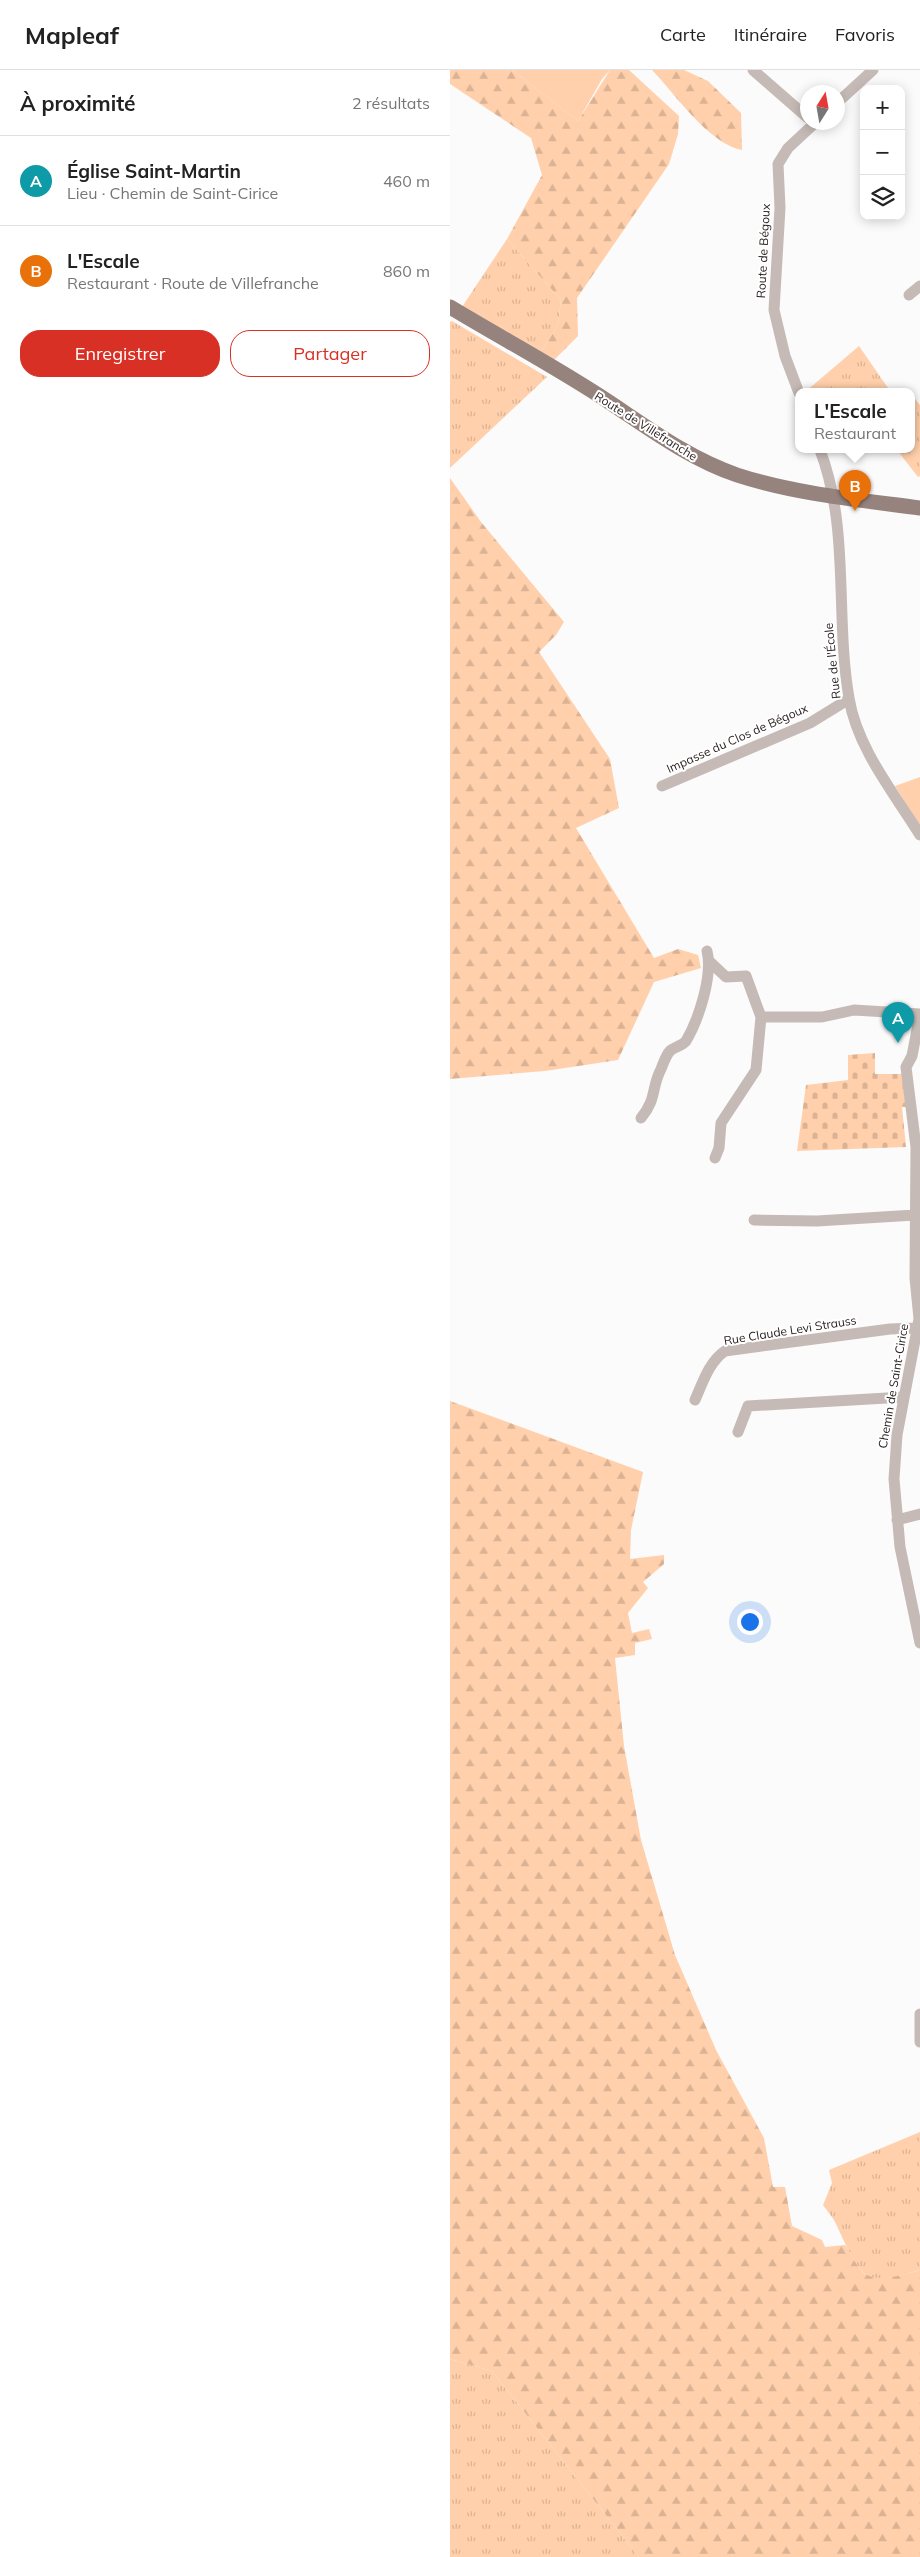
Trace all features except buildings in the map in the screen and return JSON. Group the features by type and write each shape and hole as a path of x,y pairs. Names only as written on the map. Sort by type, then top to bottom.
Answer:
{"main road":[{"name":"Route de Villefranche","path":"450,307 609,402 671,444 706,462 756,480 834,496 920,508"}],"street":[{"path":"753,70 800,111"},
{"path":"845,96 873,70"},
{"name":"Route de Bégoux","path":"797,388 785,356 774,310 780,208 778,164 788,148 805,130"},
{"path":"909,295 920,286"},
{"path":"821,453 834,496"},
{"name":"Rue de l'École","path":"834,496 849,699 859,736 920,835"},
{"name":"Impasse du Clos de Bégoux","path":"662,786 810,723 849,699"},
{"path":"641,1118 651,1106 659,1072 670,1051 685,1042 701,1003 707,982 708,956 726,977 746,976 761,1018 756,1070 721,1123 719,1148 715,1158"},
{"path":"761,1018 822,1017 854,1010 920,1014"},
{"name":"Chemin de Saint-Cirice","path":"920,1014 912,1056 906,1067 916,1147 916,1358 904,1397 895,1453 897,1520 920,1643"},
{"path":"754,1220 818,1221 915,1215"},
{"name":"Rue Claude Levi Strauss","path":"694,1400 709,1369 718,1356 726,1351 890,1329 917,1328"},
{"path":"738,1432 748,1406 904,1397"},
{"path":"897,1520 920,1514"},
{"path":"920,2014 920,2042"}],"green space":[{"path":"450,70 512,70 578,121 610,70 629,70 679,116 678,134 669,164 577,298 578,336 553,361 541,352 558,325 561,300 507,239 542,175 531,138 450,84"},
{"path":"512,70 610,70 602,79 578,121"},
{"path":"652,70 684,70 708,81 741,113 742,150 730,146 705,128"},
{"path":"507,239 561,300 558,325 541,352 462,307"},
{"path":"452,321 547,377 450,468 450,322"},
{"path":"859,346 888,388 810,388"},
{"path":"915,399 920,405 920,476 918,477 899,453 915,453"},
{"path":"450,478 481,522 564,622 556,635 539,652 610,759 619,808 576,828 654,958 678,949 698,955 701,968 654,982 618,1060 545,1071 450,1079"},
{"path":"920,777 920,826 895,786"},
{"path":"875,1053 875,1074 902,1074 906,1107 902,1107 906,1147 797,1151 806,1085 848,1080 848,1055"},
{"path":"450,1401 643,1472 631,1530 630,1559 664,1555 664,1564 643,1582 648,1588 628,1613 632,1633 649,1629 652,1639 635,1643 635,1655 615,1658 624,1746 641,1840 675,1955 716,2050 764,2138 773,2187 785,2187 792,2226 822,2240 825,2247 845,2245 859,2268 871,2277 892,2277 920,2270 920,2557 639,2557 492,2371 450,2359"},
{"path":"920,2132 920,2270 903,2275 873,2278 861,2270 856,2263 835,2221 823,2205 832,2183 829,2170"},
{"path":"450,2359 492,2371 639,2557 450,2557"}],"place":[{"name":"L'Escale","path":"855,511"},
{"name":"Église Saint-Martin","path":"898,1043"}]}
